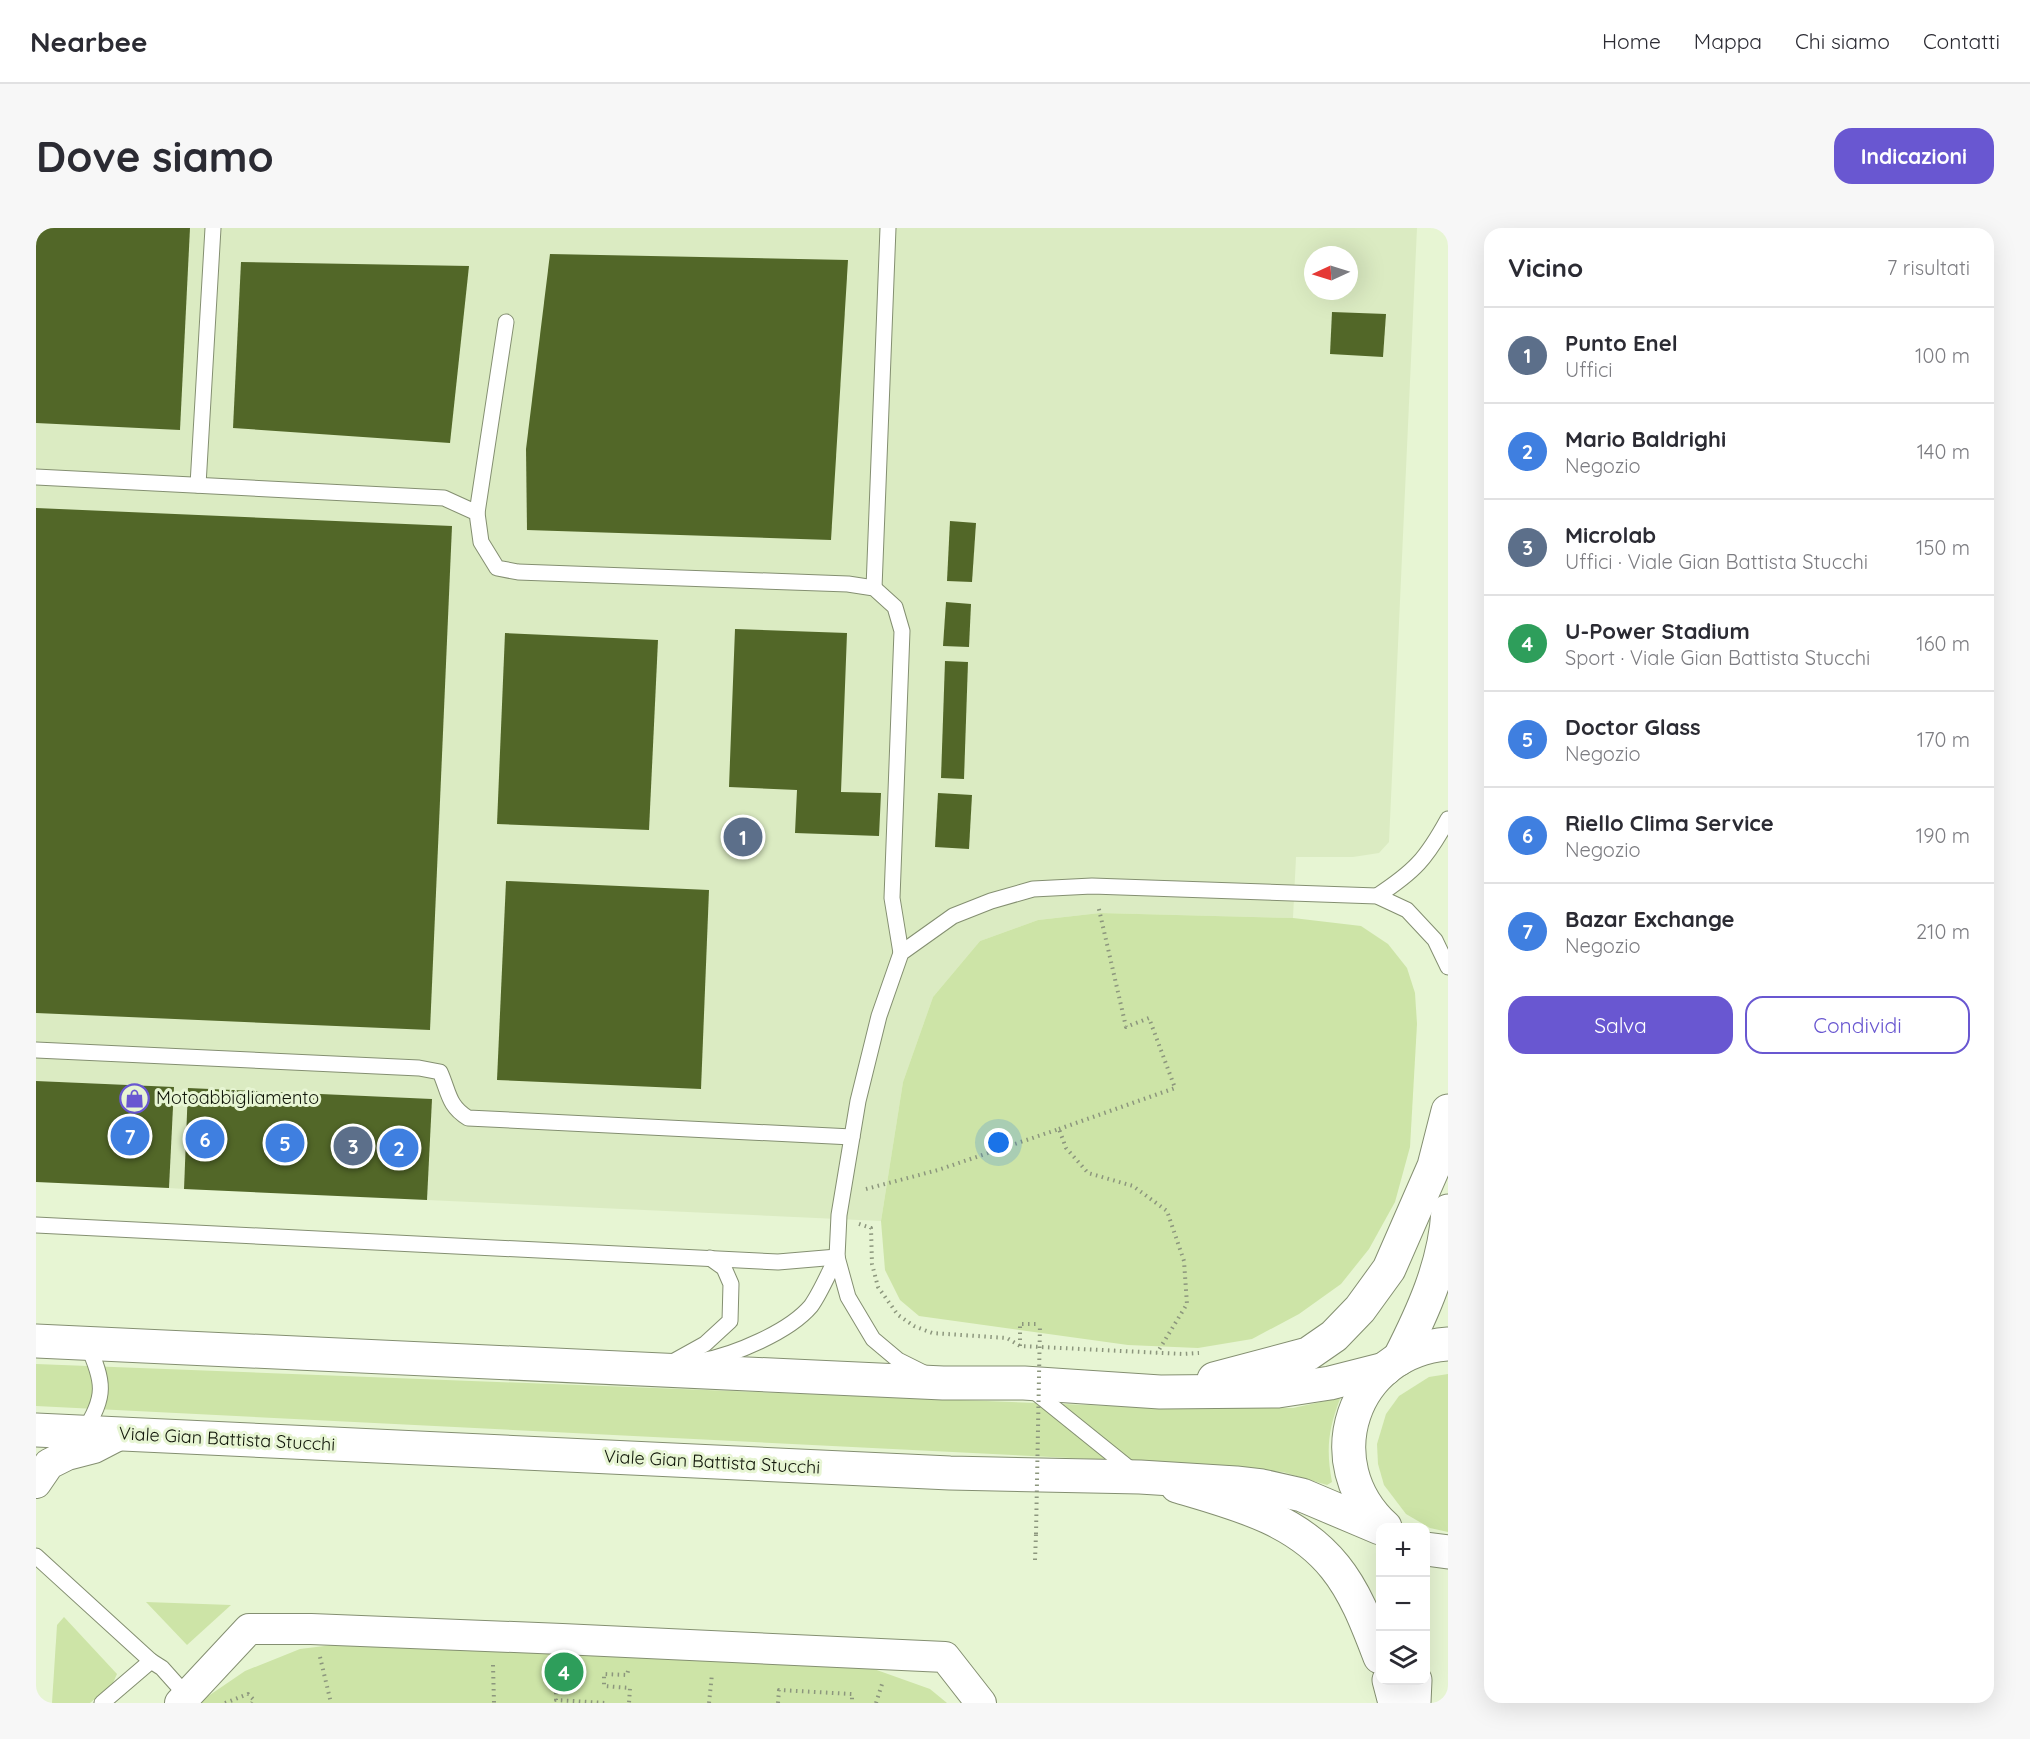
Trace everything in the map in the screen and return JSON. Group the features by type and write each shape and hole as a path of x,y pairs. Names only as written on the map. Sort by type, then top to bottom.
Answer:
{"main road":[{"path":"1160,1392 1291,1360 1308,1354 1334,1336 1360,1309 1389,1269 1434,1166 1448,1111"},
{"path":"1392,1364 1424,1307 1434,1282 1447,1229 1448,1211"},
{"name":"Viale Gian Battista Stucchi","path":"36,1341 943,1383 1024,1383 1160,1392 1278,1391 1330,1383 1392,1364 1424,1348 1448,1344"},
{"name":"Viale Gian Battista Stucchi","path":"1379,1523 1365,1505 1355,1485 1349,1462 1348,1443 1359,1401 1373,1381 1392,1364"},
{"name":"Viale Gian Battista Stucchi","path":"36,1430 950,1473 1145,1478 1236,1483 1286,1490 1376,1524"},
{"path":"1145,1478 1246,1506 1314,1544 1335,1567 1352,1593 1376,1648"},
{"path":"1430,1550 1448,1552"},
{"path":"1390,1685 1395,1703"},
{"path":"1414,1685 1414,1703"}],"street":[{"path":"36,1483 49,1464 67,1455 94,1448 121,1434"},
{"path":"183,1699 249,1629 311,1629 945,1657 981,1703"}],"lane":[{"path":"198,485 213,228"},
{"path":"874,588 888,228"},
{"path":"506,322 477,513 481,542 497,568 518,572 848,584 874,588 895,607 902,631 892,898 901,953 879,1016 858,1101 839,1223 837,1257 848,1297 873,1339 898,1360 943,1383"},
{"path":"36,477 444,498 477,513"},
{"path":"1377,896 1407,876 1421,863 1448,819"},
{"path":"901,953 953,916 991,901 1033,889 1092,886 1377,896 1407,910 1436,940 1448,967"},
{"path":"36,1050 419,1068 440,1072 452,1106 468,1118 852,1137"},
{"path":"36,1225 778,1262 837,1257"},
{"path":"658,1370 705,1344 730,1321 731,1284 724,1268 709,1257"},
{"path":"658,1370 712,1359 782,1330 810,1306 837,1257"},
{"path":"83,1432 96,1412 101,1388 99,1373 87,1344"},
{"path":"1024,1383 1145,1478"},
{"path":"36,1556 151,1661 162,1668 183,1699"},
{"path":"102,1703 151,1661"}],"path":[{"path":"844,1191 875,1188 938,1170 1175,1088 1149,1018 1126,1027 1092,886"},
{"path":"1059,1130 1066,1148 1088,1173 1133,1186 1167,1211 1184,1261 1187,1304 1157,1353"},
{"path":"839,1223 856,1223 871,1228 872,1264 878,1287 898,1315 914,1326 932,1333 1007,1338 1020,1346 1183,1354 1202,1352"},
{"path":"1020,1346 1020,1324 1040,1324 1035,1560"},
{"path":"311,1629 331,1703"},
{"path":"494,1637 494,1703"},
{"path":"562,1639 560,1673 581,1674 580,1685 556,1684 556,1700 605,1703"},
{"path":"628,1703 630,1688 604,1686 604,1674 627,1675 629,1643"},
{"path":"778,1703 779,1690 852,1694 852,1703"},
{"path":"225,1703 248,1694 254,1700 252,1703"}],"shaded area":[{"path":"36,228 1417,228 1389,842 1379,853 1353,857 1296,857 1293,918 1100,913 1038,920 980,941 933,997 903,1082 881,1221 427,1200 431,1099 188,1088 184,1189 169,1188 174,1087 36,1081"},
{"path":"1100,913 1293,918 1361,926 1388,944 1407,968 1415,993 1417,1024 1410,1147 1395,1202 1369,1249 1341,1284 1299,1314 1252,1339 1198,1348 1128,1345 919,1316 900,1300 885,1270 881,1221 903,1082 933,997 980,941 1038,920"},
{"path":"36,1364 1141,1407 1293,1408 1340,1399 1331,1430 1329,1450 1332,1482 1327,1485 1283,1472 1112,1460 36,1406"},
{"path":"1448,1374 1448,1532 1430,1528 1430,1523 1421,1523 1406,1514 1384,1485 1378,1464 1377,1444 1386,1414 1399,1396 1429,1377"},
{"path":"146,1602 231,1605 187,1645"},
{"path":"64,1617 117,1674 112,1685 90,1703 52,1703 57,1625"},
{"path":"365,1641 871,1668 930,1689 947,1703 198,1703 245,1671 300,1649"}],"building":[{"path":"36,228 190,228 180,430 36,423"},
{"path":"550,254 848,260 831,540 527,530 526,449"},
{"path":"241,262 469,266 450,443 233,428"},
{"path":"1332,312 1386,314 1383,357 1330,354"},
{"path":"36,508 452,526 430,1030 36,1013"},
{"path":"950,521 976,523 972,582 947,581"},
{"path":"946,602 971,604 969,647 943,646"},
{"path":"735,629 847,633 841,792 881,793 879,836 795,833 797,790 729,787"},
{"path":"505,633 658,640 649,830 497,824"},
{"path":"945,661 968,662 964,779 941,778"},
{"path":"938,793 972,795 969,849 935,847"},
{"path":"506,881 709,890 701,1089 497,1080"},
{"path":"36,1081 174,1087 169,1188 36,1182"},
{"path":"188,1088 432,1099 427,1200 184,1189"}],"place":[{"name":"Punto Enel","path":"743,837"},
{"name":"Motoabbigliamento","path":"135,1098"},
{"name":"Bazar Exchange","path":"130,1136"},
{"name":"Riello Clima Service","path":"205,1139"},
{"name":"Doctor Glass","path":"285,1143"},
{"name":"Microlab","path":"353,1146"},
{"name":"Mario Baldrighi","path":"399,1148"},
{"name":"U-Power Stadium","path":"564,1672"}]}
